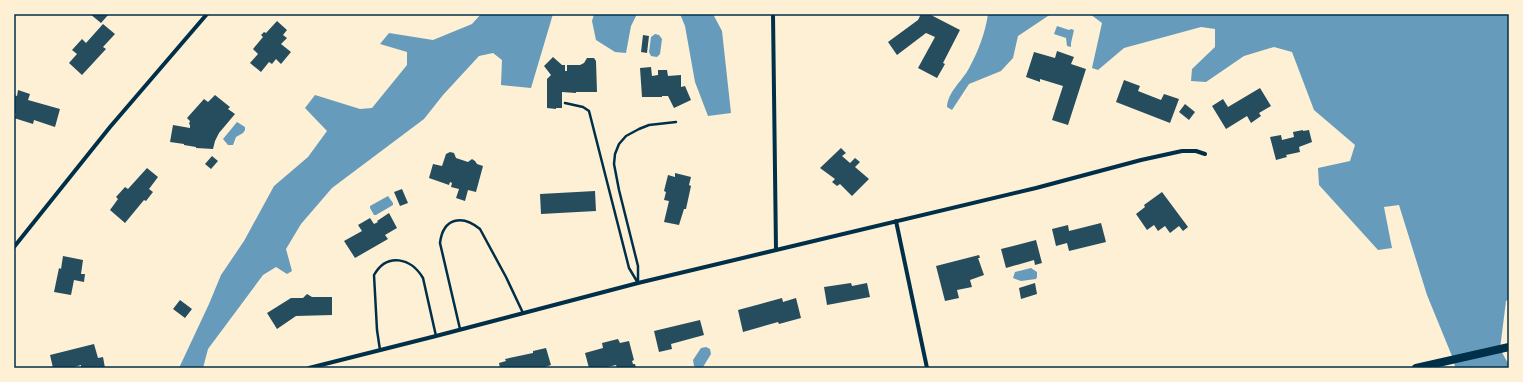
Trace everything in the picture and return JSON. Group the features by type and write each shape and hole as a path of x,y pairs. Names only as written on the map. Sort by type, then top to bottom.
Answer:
{"main road":[{"path":"1416,368 1509,347"}],"street":[{"path":"14,247 110,127 207,14"},
{"path":"773,14 776,250"},
{"path":"308,368 638,283 1036,188 1148,159 1182,151 1196,151 1205,154"},
{"path":"896,221 927,368"}],"lane":[{"path":"565,103 583,106 589,111 629,268 638,283"},
{"path":"638,283 638,266 619,190 614,164 615,154 619,144 626,136 638,129 649,125 676,122"},
{"path":"460,330 440,243 441,234 445,226 457,220 465,220 473,223 480,229 506,277 523,313"},
{"path":"380,350 377,330 374,275 383,265 390,262 404,261 411,264 418,270 423,278 436,336"}],"water":[{"path":"481,14 553,14 531,88 501,85 502,60 493,53 479,56 443,95 424,119 332,188 301,224 286,249 292,271 287,274 276,267 263,275 208,349 203,368 179,368 221,275 244,241 274,186 308,157 327,131 305,108 315,95 360,109 372,108 407,65 407,52 380,44 389,33 433,40 472,24"},
{"path":"594,14 637,14 631,26 626,53 615,52 596,40 592,21"},
{"path":"680,14 713,14 722,31 731,113 708,116 695,82 685,26"},
{"path":"988,14 1051,14 1018,36 1013,58 1001,71 969,84 952,110 947,107 948,102 955,87 968,70 981,43"},
{"path":"1090,14 1509,14 1509,299 1506,301 1500,349 1509,365 1509,368 1455,368 1454,361 1427,295 1399,205 1384,207 1392,248 1378,250 1319,185 1318,168 1350,161 1355,145 1314,110 1292,52 1274,47 1244,56 1206,82 1191,81 1192,69 1215,47 1215,29 1201,27 1124,48 1098,70 1092,68 1102,23"},
{"path":"1057,26 1074,30 1071,47 1067,46 1066,38 1054,34"},
{"path":"655,34 659,35 662,39 660,54 657,57 651,56 649,52 651,37"},
{"path":"237,122 245,127 245,130 236,137 233,145 228,145 223,139"},
{"path":"388,196 393,205 374,215 370,206"},
{"path":"1031,268 1037,272 1036,279 1021,281 1013,278 1015,272"},
{"path":"706,347 710,349 711,354 703,367 697,368 694,366 693,360 701,348"}],"building":[{"path":"90,14 109,14 101,23"},
{"path":"921,14 929,14 960,30 937,78 918,68 935,37 926,33 897,55 888,42 918,20"},
{"path":"277,21 287,30 283,35 287,38 281,44 291,52 281,64 276,59 272,64 269,62 261,72 250,63 258,54 253,49 263,37 261,35 264,32 266,33"},
{"path":"103,24 115,34 103,47 106,49 82,75 69,63 77,54 72,50 82,39 86,43"},
{"path":"643,35 649,36 647,53 641,52"},
{"path":"1057,51 1074,57 1071,64 1086,69 1068,125 1052,120 1063,86 1040,79 1040,82 1026,77 1034,52 1055,58"},
{"path":"553,57 562,65 565,65 565,71 567,71 567,65 580,65 584,63 587,58 594,58 596,61 597,92 562,92 562,108 547,108 547,79 551,75 544,66"},
{"path":"651,67 652,76 658,75 658,70 667,70 668,76 681,75 681,87 685,86 691,100 674,108 668,96 642,97 640,68"},
{"path":"1124,80 1140,86 1138,91 1161,100 1164,94 1179,99 1170,123 1116,102"},
{"path":"1260,88 1271,106 1259,113 1261,116 1251,123 1247,116 1226,129 1212,106 1223,99 1228,107"},
{"path":"18,90 30,94 28,100 60,109 55,127 34,120 33,124 14,118 16,114 14,113 14,95 17,96"},
{"path":"215,95 230,107 228,109 235,114 219,133 213,149 196,148 170,142 173,125 190,128 190,121 187,118 204,99 208,102"},
{"path":"1185,104 1195,112 1189,120 1179,112"},
{"path":"1309,130 1312,142 1299,147 1300,152 1286,155 1287,157 1276,160 1270,137 1281,135 1282,140 1294,137 1293,132"},
{"path":"841,148 846,153 842,156 850,163 855,158 860,162 855,167 869,179 852,196 840,184 837,186 832,182 835,179 820,168"},
{"path":"450,152 454,153 456,158 468,162 472,159 477,164 483,166 476,192 468,190 465,201 456,198 459,189 451,187 452,183 450,182 449,185 429,178 433,164 442,166 446,154"},
{"path":"212,156 218,161 211,169 205,164"},
{"path":"147,168 158,177 149,189 153,192 146,201 144,200 125,223 110,210 118,199 116,197 125,187 128,189"},
{"path":"675,173 691,177 689,185 691,186 686,209 684,209 679,225 664,222 669,201 664,200 666,192 664,191 668,175 675,177"},
{"path":"402,189 408,203 400,206 394,192"},
{"path":"595,191 596,211 541,214 540,194"},
{"path":"1162,192 1188,227 1183,231 1179,226 1170,233 1165,226 1158,231 1154,225 1147,230 1136,214 1145,207 1144,205"},
{"path":"389,213 397,228 385,235 388,239 355,258 344,241 362,231 358,225 370,218 374,224"},
{"path":"1101,223 1106,242 1069,251 1067,243 1056,246 1052,229 1068,225 1069,231"},
{"path":"1036,240 1042,263 1035,265 1034,260 1006,268 1001,249"},
{"path":"979,255 980,258 978,258 984,275 970,280 972,287 957,290 959,298 945,301 936,266"},
{"path":"63,256 83,260 81,274 85,274 84,282 74,280 71,295 54,292 59,268 61,269"},
{"path":"851,283 852,286 867,283 870,297 827,305 824,287"},
{"path":"1035,283 1037,294 1021,299 1019,288"},
{"path":"307,294 312,297 332,297 332,315 296,316 277,329 267,313 291,298 303,298"},
{"path":"782,298 783,302 796,298 801,318 779,324 778,322 743,332 738,310"},
{"path":"180,300 192,309 185,318 173,309"},
{"path":"700,320 704,335 671,344 672,349 659,352 654,331"},
{"path":"618,339 620,343 629,341 634,360 632,361 636,368 617,368 616,365 603,368 589,368 585,353 603,348 602,343"},
{"path":"94,344 98,358 103,357 105,368 81,368 81,365 71,368 53,368 50,355"},
{"path":"546,348 551,365 545,368 500,368 499,363 506,361 505,359 533,353 533,351"}]}
